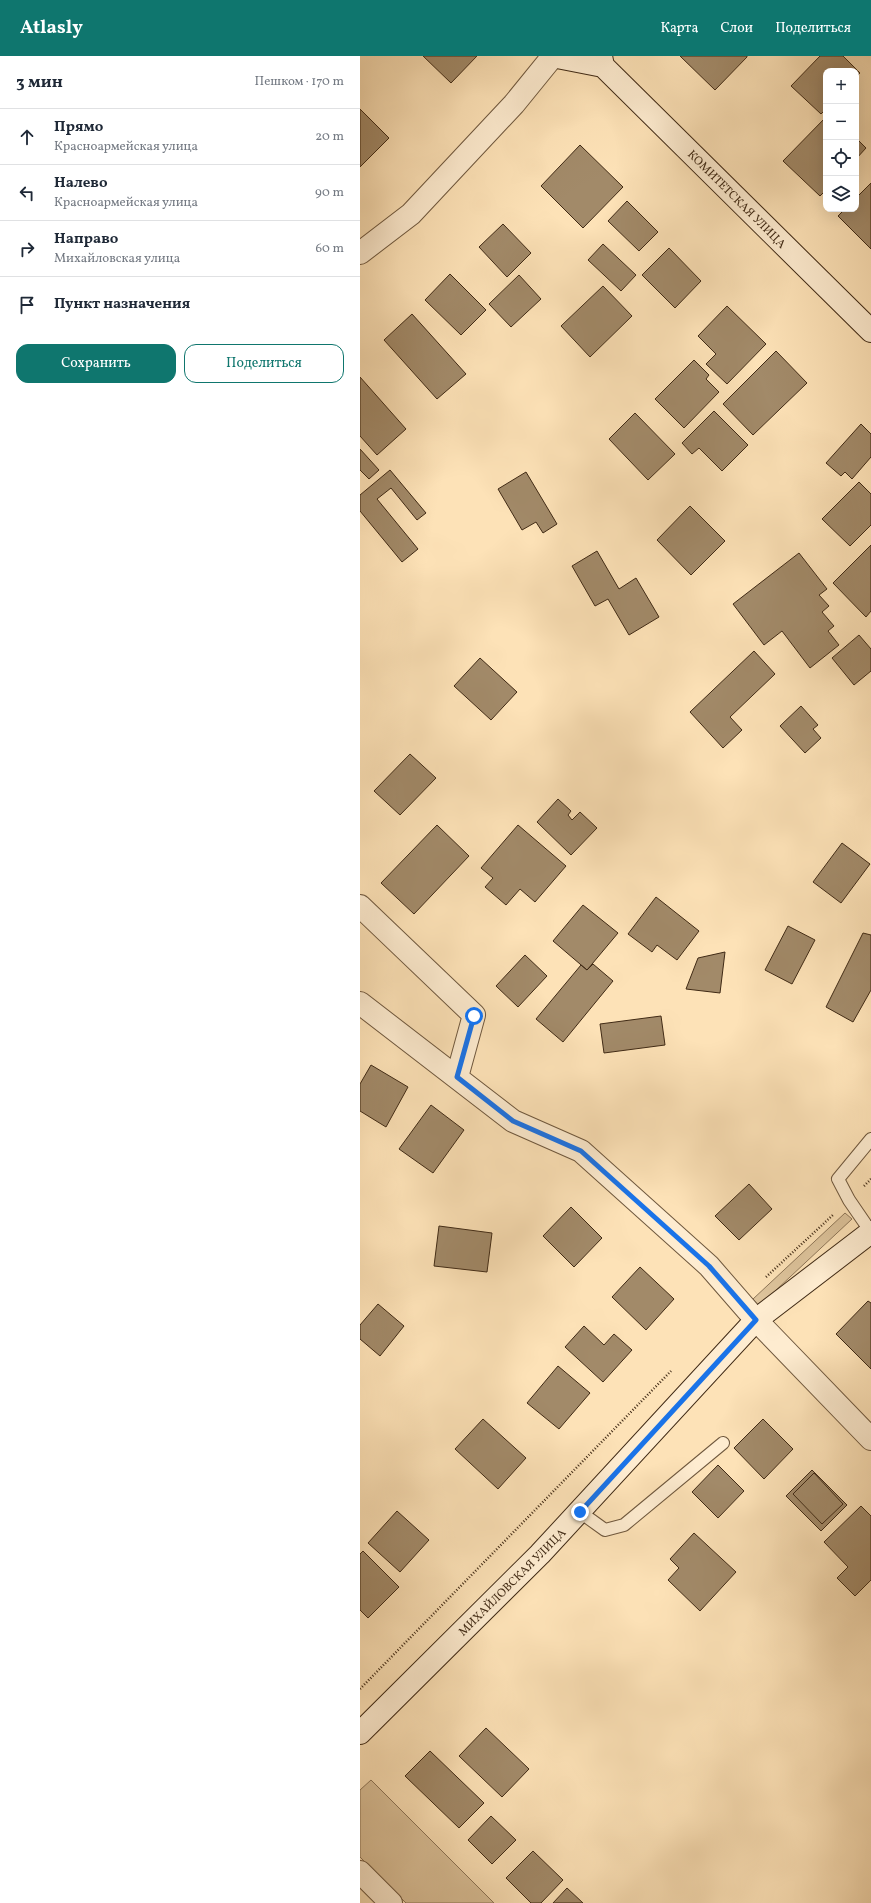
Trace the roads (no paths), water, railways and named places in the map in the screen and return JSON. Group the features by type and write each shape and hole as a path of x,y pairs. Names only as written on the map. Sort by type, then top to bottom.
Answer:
{"street":[{"name":"КОМИТЕТСКАЯ УЛИЦА","path":"553,56 602,61 871,331"},
{"path":"360,253 411,214 514,104 553,56"},
{"path":"360,906 474,1016 457,1077"},
{"path":"360,1003 513,1121 581,1151 709,1266 756,1320 871,1439"},
{"name":"МИХАЙЛОВСКАЯ УЛИЦА","path":"360,1733 540,1554 756,1320 871,1232"},
{"path":"360,1872 391,1903"}],"lane":[{"path":"871,1139 838,1179 849,1200 871,1232"},
{"path":"580,1512 605,1530 624,1525 723,1443"}]}
